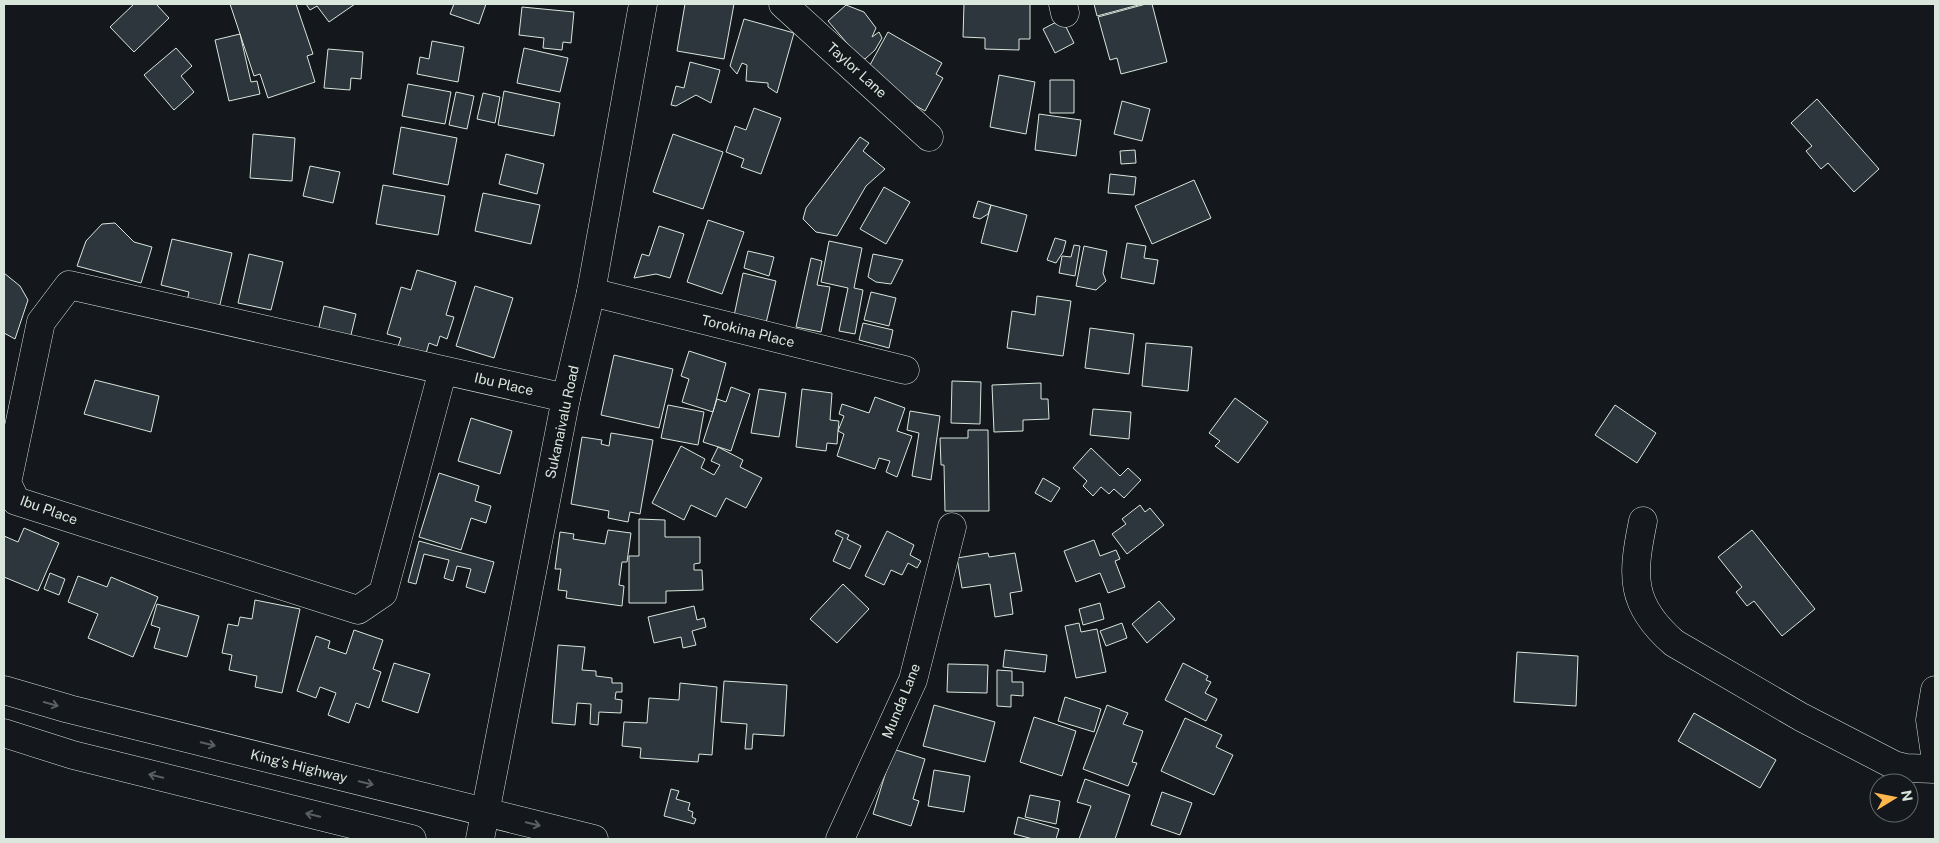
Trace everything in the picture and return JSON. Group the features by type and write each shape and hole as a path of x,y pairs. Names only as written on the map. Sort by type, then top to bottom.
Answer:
{"main road":[{"name":"Sukanaivalu Road","path":"480,839 566,398 591,292 643,4"},
{"name":"Taylor Lane","path":"783,4 929,137"},
{"name":"Ibu Place","path":"442,370 383,593 358,610 16,501 7,483 41,322 69,285 566,398"},
{"name":"Torokina Place","path":"591,292 905,370"},
{"path":"1643,521 1635,560 1635,576 1643,605 1651,619 1674,643 1801,718 1894,765 1906,768 1935,769"},
{"name":"Munda Lane","path":"840,839 913,680 952,527"},
{"name":"King's Highway","path":"4,690 79,711 594,839"},
{"path":"1935,690 1930,720 1935,754"},
{"path":"4,733 73,755 412,839"}],"building":[{"path":"134,4 156,4 169,18 134,52 110,27"},
{"path":"230,4 296,4 313,54 307,56 315,82 268,98 260,74 254,76"},
{"path":"306,4 355,4 329,22 317,6 310,10"},
{"path":"454,4 486,4 479,24 450,14"},
{"path":"685,4 734,4 724,59 677,51"},
{"path":"964,4 1030,4 1030,39 1019,39 1019,50 985,49 985,38 963,37"},
{"path":"1094,4 1142,4 1097,16"},
{"path":"1152,4 1167,62 1121,74 1117,58 1110,60 1098,17"},
{"path":"846,5 864,12 876,28 872,37 879,32 882,38 875,50 865,59 858,56 828,21"},
{"path":"522,7 574,12 571,43 563,42 562,50 543,48 544,38 519,35"},
{"path":"744,19 794,33 777,93 768,87 768,83 746,81 747,65 742,63 737,74 730,66"},
{"path":"1062,19 1074,43 1055,53 1043,29"},
{"path":"888,32 942,63 936,74 943,78 925,111 864,76"},
{"path":"240,34 251,82 257,81 260,94 229,101 215,40"},
{"path":"432,41 464,47 458,82 417,74 420,57 429,59"},
{"path":"176,48 192,66 181,76 194,92 174,110 144,75"},
{"path":"524,48 568,58 560,92 517,83"},
{"path":"328,49 363,52 361,79 351,78 350,90 324,88"},
{"path":"690,62 720,70 711,103 696,95 676,106 671,105 676,86 684,88"},
{"path":"999,75 1035,82 1026,134 990,127"},
{"path":"1050,80 1074,80 1074,113 1050,113"},
{"path":"408,84 451,92 445,124 402,116"},
{"path":"504,91 560,103 554,136 498,125"},
{"path":"456,92 474,96 467,129 449,125"},
{"path":"483,93 500,97 495,123 477,119"},
{"path":"1817,99 1879,169 1854,192 1828,163 1821,169 1806,151 1812,146 1791,123"},
{"path":"1122,101 1150,109 1142,141 1114,134"},
{"path":"754,108 781,118 761,174 741,167 744,159 726,152 735,126 746,130"},
{"path":"1039,114 1081,120 1076,156 1035,150"},
{"path":"401,127 457,138 448,185 393,174"},
{"path":"253,134 295,138 292,181 250,178"},
{"path":"673,134 723,152 703,209 653,192"},
{"path":"860,137 869,143 863,151 885,169 866,186 837,236 816,232 803,219 806,208"},
{"path":"1135,150 1136,163 1121,164 1120,151"},
{"path":"506,154 544,164 537,194 499,184"},
{"path":"310,166 340,172 333,203 303,196"},
{"path":"1110,174 1136,177 1134,195 1108,193"},
{"path":"1194,180 1211,218 1152,244 1135,206"},
{"path":"383,185 445,196 438,235 376,224"},
{"path":"884,187 910,202 886,244 860,229"},
{"path":"483,193 540,205 531,244 475,231"},
{"path":"978,201 991,205 988,214 980,219 973,217"},
{"path":"991,205 1027,215 1017,252 981,243"},
{"path":"708,220 744,232 722,294 687,282"},
{"path":"115,223 134,242 152,247 141,283 77,266 86,241 102,224"},
{"path":"659,226 684,234 670,278 656,274 634,278 642,254 649,256"},
{"path":"1055,238 1066,241 1063,252 1056,263 1047,260"},
{"path":"172,239 232,253 218,313 186,305 189,292 161,285"},
{"path":"829,241 862,248 854,288 863,290 855,334 839,331 848,288 821,282"},
{"path":"1127,243 1146,246 1144,258 1158,260 1154,284 1121,278"},
{"path":"1074,245 1080,246 1075,276 1059,273 1062,256 1071,257"},
{"path":"1084,246 1107,251 1103,273 1106,281 1096,290 1076,286"},
{"path":"748,251 774,257 769,276 744,268"},
{"path":"249,254 283,262 271,310 238,303"},
{"path":"873,254 903,260 891,284 876,282 868,277"},
{"path":"811,258 822,261 817,285 830,287 821,332 796,327"},
{"path":"417,270 456,282 446,315 454,317 447,339 440,336 437,346 429,343 425,357 397,349 401,338 387,334 401,287 411,290"},
{"path":"4,273 20,286 28,300 15,339 4,333"},
{"path":"743,273 776,281 766,323 734,316"},
{"path":"475,286 513,298 494,358 456,346"},
{"path":"871,292 896,298 889,326 864,320"},
{"path":"1037,296 1071,301 1063,356 1007,348 1012,311 1035,315"},
{"path":"324,306 356,314 349,343 317,336"},
{"path":"863,323 893,330 889,348 859,340"},
{"path":"1090,328 1134,334 1129,374 1085,368"},
{"path":"1146,343 1192,347 1188,391 1142,386"},
{"path":"689,351 726,363 713,412 682,402 689,379 681,376"},
{"path":"614,355 673,369 659,428 601,415"},
{"path":"95,380 159,396 151,432 84,414"},
{"path":"952,381 981,382 980,424 951,423"},
{"path":"1041,383 1041,399 1048,399 1049,419 1023,420 1023,431 994,432 992,385"},
{"path":"731,387 750,394 731,451 703,442 717,399 726,402"},
{"path":"759,389 786,393 779,437 751,433"},
{"path":"802,389 832,393 830,420 839,421 837,444 827,443 826,451 796,447"},
{"path":"875,397 905,408 897,431 912,436 897,477 886,472 890,461 879,458 875,469 837,456 844,434 838,431 844,416 839,414 842,404 869,413"},
{"path":"1235,398 1268,422 1238,463 1215,446 1220,441 1209,433"},
{"path":"668,405 704,412 698,445 661,438"},
{"path":"1615,405 1656,433 1637,463 1595,435"},
{"path":"1093,409 1131,412 1129,439 1090,435"},
{"path":"910,411 940,416 931,480 912,476 919,433 907,430"},
{"path":"471,418 512,431 500,474 458,461"},
{"path":"968,430 988,430 989,511 945,511 944,465 941,465 940,438 968,438"},
{"path":"611,433 653,440 640,514 630,512 628,522 608,518 609,511 571,504 582,437 602,440 601,444 609,446"},
{"path":"681,446 705,459 701,468 714,475 720,465 711,461 718,447 743,460 740,467 762,478 746,508 726,498 716,517 691,505 684,520 652,503"},
{"path":"1091,448 1120,476 1128,468 1141,480 1124,498 1114,489 1109,494 1101,487 1093,496 1083,486 1087,481 1073,468"},
{"path":"439,473 479,486 475,501 491,506 486,523 471,518 461,550 419,537"},
{"path":"1043,478 1060,488 1051,502 1035,493"},
{"path":"1140,505 1145,512 1150,508 1164,525 1127,554 1112,534 1126,524 1122,519"},
{"path":"639,519 665,520 665,537 700,537 700,563 694,564 694,570 702,570 703,590 666,591 666,603 629,603 629,556 639,556"},
{"path":"24,528 59,543 38,591 4,577 4,536 18,542"},
{"path":"608,530 631,533 627,562 622,562 619,585 624,586 622,606 566,598 567,591 558,590 561,569 555,569 560,532 574,534 573,539 605,544"},
{"path":"837,530 849,535 847,539 861,546 850,569 833,561 843,538 835,534"},
{"path":"1752,530 1815,609 1782,636 1754,601 1747,606 1736,592 1742,587 1718,557"},
{"path":"887,531 914,545 910,555 921,561 917,568 908,563 902,575 891,570 884,585 865,576"},
{"path":"1094,540 1100,556 1116,550 1120,559 1115,561 1125,587 1108,593 1100,573 1076,582 1064,551"},
{"path":"419,541 494,562 485,593 466,587 471,569 457,566 453,581 444,578 449,560 424,554 416,584 408,582"},
{"path":"988,553 989,557 1015,553 1022,591 1010,593 1013,614 995,617 990,584 962,588 957,558"},
{"path":"50,573 65,579 59,595 44,589"},
{"path":"78,576 107,587 111,577 158,597 133,657 88,638 98,614 68,602"},
{"path":"843,584 869,609 837,643 810,619"},
{"path":"255,600 300,609 282,693 255,687 257,676 229,670 232,655 222,653 228,624 238,626 240,617 252,619"},
{"path":"1159,601 1175,619 1147,643 1132,624"},
{"path":"1100,603 1104,619 1083,625 1079,609"},
{"path":"157,604 199,616 187,657 154,648 160,628 151,625"},
{"path":"694,606 697,620 704,618 706,627 692,631 696,645 683,648 681,637 654,643 648,617"},
{"path":"1079,623 1081,632 1097,629 1106,672 1076,678 1065,626"},
{"path":"1122,623 1127,638 1106,646 1100,631"},
{"path":"354,630 383,640 373,669 381,672 369,708 356,703 349,723 328,715 336,693 320,687 316,698 297,691 316,636 330,641 328,648 346,654"},
{"path":"558,645 585,647 582,670 596,671 596,676 612,678 612,683 622,683 622,692 616,692 615,699 622,700 621,713 599,712 598,725 590,724 591,704 577,703 575,725 552,723"},
{"path":"1005,650 1047,655 1045,672 1003,667"},
{"path":"1517,652 1578,656 1576,706 1514,702"},
{"path":"394,663 430,674 418,713 382,701"},
{"path":"1183,663 1208,676 1206,680 1211,682 1205,693 1217,699 1206,721 1165,700"},
{"path":"948,664 988,665 987,693 947,692"},
{"path":"997,670 1012,671 1012,682 1023,682 1023,696 1011,695 1011,707 997,706"},
{"path":"724,681 787,685 784,736 753,734 752,749 745,749 747,724 721,722"},
{"path":"680,683 717,687 712,755 699,754 698,762 640,758 641,748 622,746 624,722 647,723 649,698 679,700"},
{"path":"1065,697 1101,709 1094,732 1058,721"},
{"path":"934,705 995,722 985,762 923,746"},
{"path":"1107,705 1128,713 1123,724 1143,731 1132,762 1137,763 1128,786 1083,769"},
{"path":"1694,713 1776,760 1760,788 1678,741"},
{"path":"1034,717 1076,731 1062,776 1020,762"},
{"path":"1185,718 1222,735 1216,747 1233,755 1214,795 1161,771"},
{"path":"893,749 925,759 913,799 919,801 911,826 873,814"},
{"path":"934,770 970,776 964,812 928,806"},
{"path":"1085,779 1130,795 1115,839 1079,839 1091,806 1077,802"},
{"path":"671,789 679,791 676,799 690,803 688,810 693,812 692,817 696,819 694,824 664,816"},
{"path":"1162,792 1192,803 1180,835 1151,825"},
{"path":"1030,795 1060,801 1056,824 1025,817"},
{"path":"1018,817 1059,829 1056,839 1033,839 1014,834"}]}
